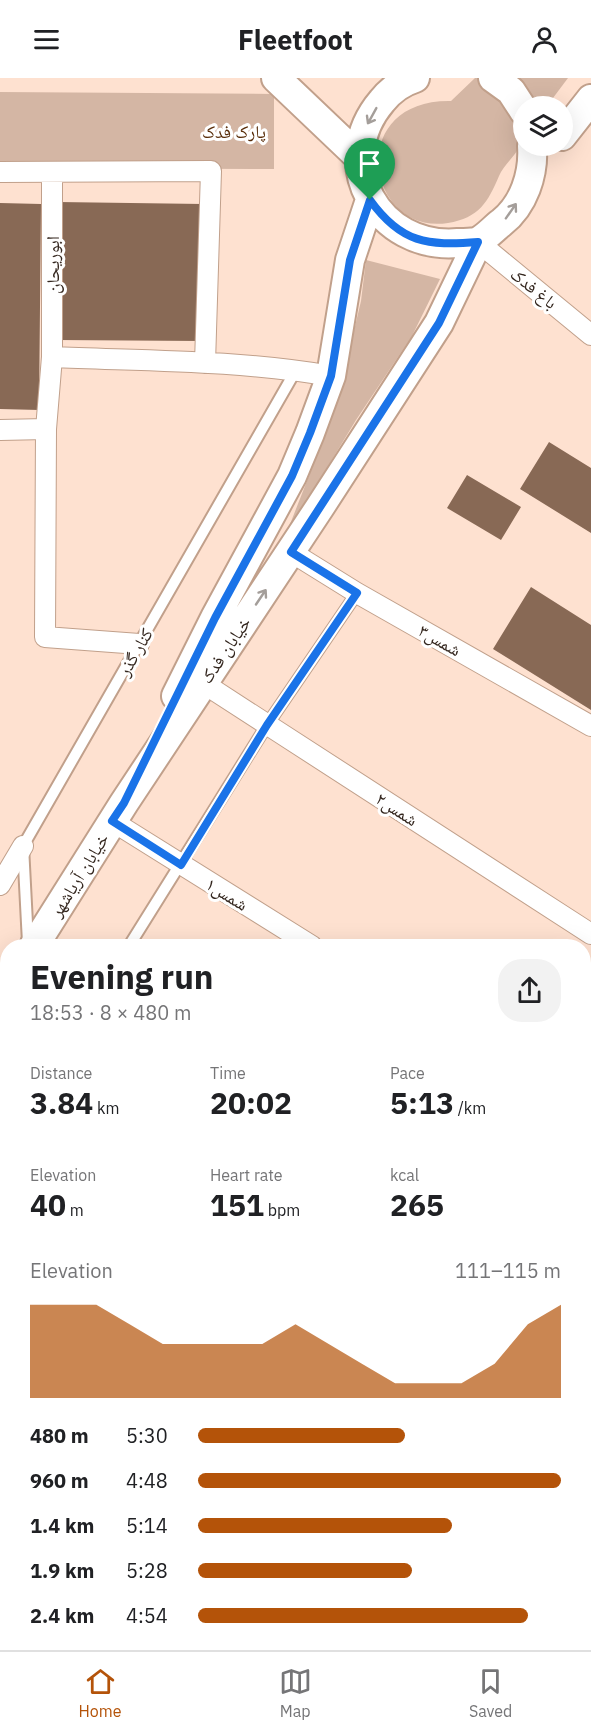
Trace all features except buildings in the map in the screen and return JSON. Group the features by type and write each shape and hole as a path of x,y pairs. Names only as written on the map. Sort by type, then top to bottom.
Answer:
{"main road":[{"path":"276,78 360,159"},
{"path":"408,78 373,111 363,134 360,159 362,180 370,200 394,227 409,236 426,242 444,244 478,242 508,217 530,179 547,156"},
{"path":"493,78 514,96"},
{"path":"573,122 591,99"},
{"path":"530,179 531,156"},
{"name":"خیابان فدک","path":"118,812 215,618 292,476 331,376 350,260 370,200"},
{"name":"خیابان فدک","path":"118,812 291,552 439,323 478,242"},
{"name":"خیابان آریاشهر","path":"38,939 118,812"}],"street":[{"path":"0,172 210,171 205,363"},
{"name":"ابوریحان","path":"52,172 52,357 46,429 45,637 139,644"},
{"name":"باغ فدک","path":"478,242 591,335"},
{"path":"52,357 205,363 296,370 331,376"},
{"path":"0,430 46,429"},
{"name":"شمس۳","path":"291,552 357,593 591,726"},
{"name":"شمس۲","path":"203,683 591,934"},
{"name":"شمس۱","path":"118,812 181,865 301,939"},
{"path":"0,885 23,846"}],"lane":[{"name":"کنار گذر","path":"23,846 296,370"},
{"path":"133,939 267,725 357,593"},
{"path":"23,846 28,939"}],"green space":[{"path":"475,78 568,78 554,96 513,96 514,156 501,171 491,194 475,213 459,221 448,223 420,221 399,209 385,190 379,166 381,142 394,121 417,106 451,101"},
{"name":"پارک فدک","path":"0,92 274,94 274,169 0,168"},
{"path":"366,260 440,279 412,336 356,420 285,537 336,407 361,301"}],"route":[{"path":"370,200 394,227 409,236 426,242 444,244 478,242 439,323 291,552 357,593 267,725 181,865 112,821 124,803 215,618 292,476 310,433 331,376 350,260 370,200"}]}
